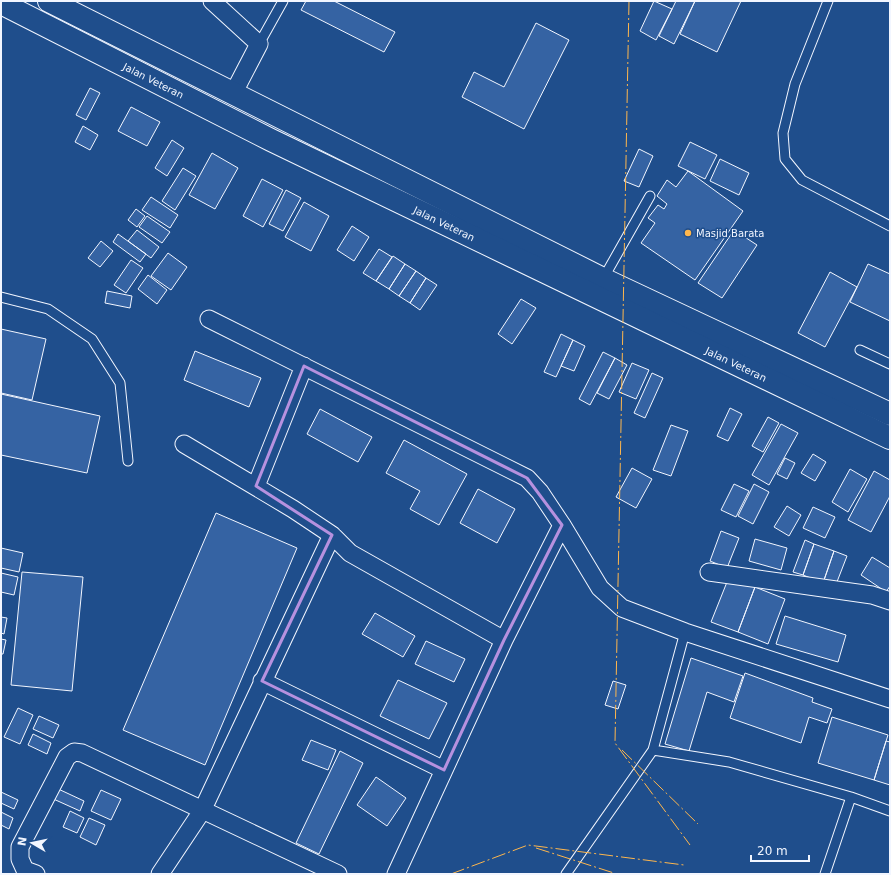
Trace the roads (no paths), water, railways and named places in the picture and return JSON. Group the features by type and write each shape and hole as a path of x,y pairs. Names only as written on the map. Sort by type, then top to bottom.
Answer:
{"highway":[{"name":"Jalan Veteran","path":"49,1 603,279 890,414"},
{"name":"Jalan Veteran","path":"1,3 271,140 890,438"}],"street":[{"path":"212,1 259,44 233,94"},
{"path":"209,319 527,478 540,492 562,525 600,588 622,608 685,632 890,699"},
{"path":"256,486 304,366"},
{"path":"184,444 256,486 332,535 350,553 504,640"},
{"path":"396,874 504,640 562,525"},
{"path":"160,874 202,810 262,680 332,535"},
{"path":"709,572 872,594 890,601"},
{"path":"262,680 444,770"},
{"path":"36,874 25,870 20,859 20,847 68,757 74,752 82,753 338,874"}],"lane":[{"path":"259,44 283,1"},
{"path":"828,1 795,84 783,133 786,159 802,180 890,226"},
{"path":"603,279 650,196"},
{"path":"1,298 48,309 92,339 120,383 128,461"},
{"path":"860,350 890,364"},
{"path":"566,874 653,750 685,632"},
{"path":"653,750 729,762 851,796 890,811"},
{"path":"826,874 851,796"}],"place":[{"name":"Masjid Barata","path":"688,233"}]}
